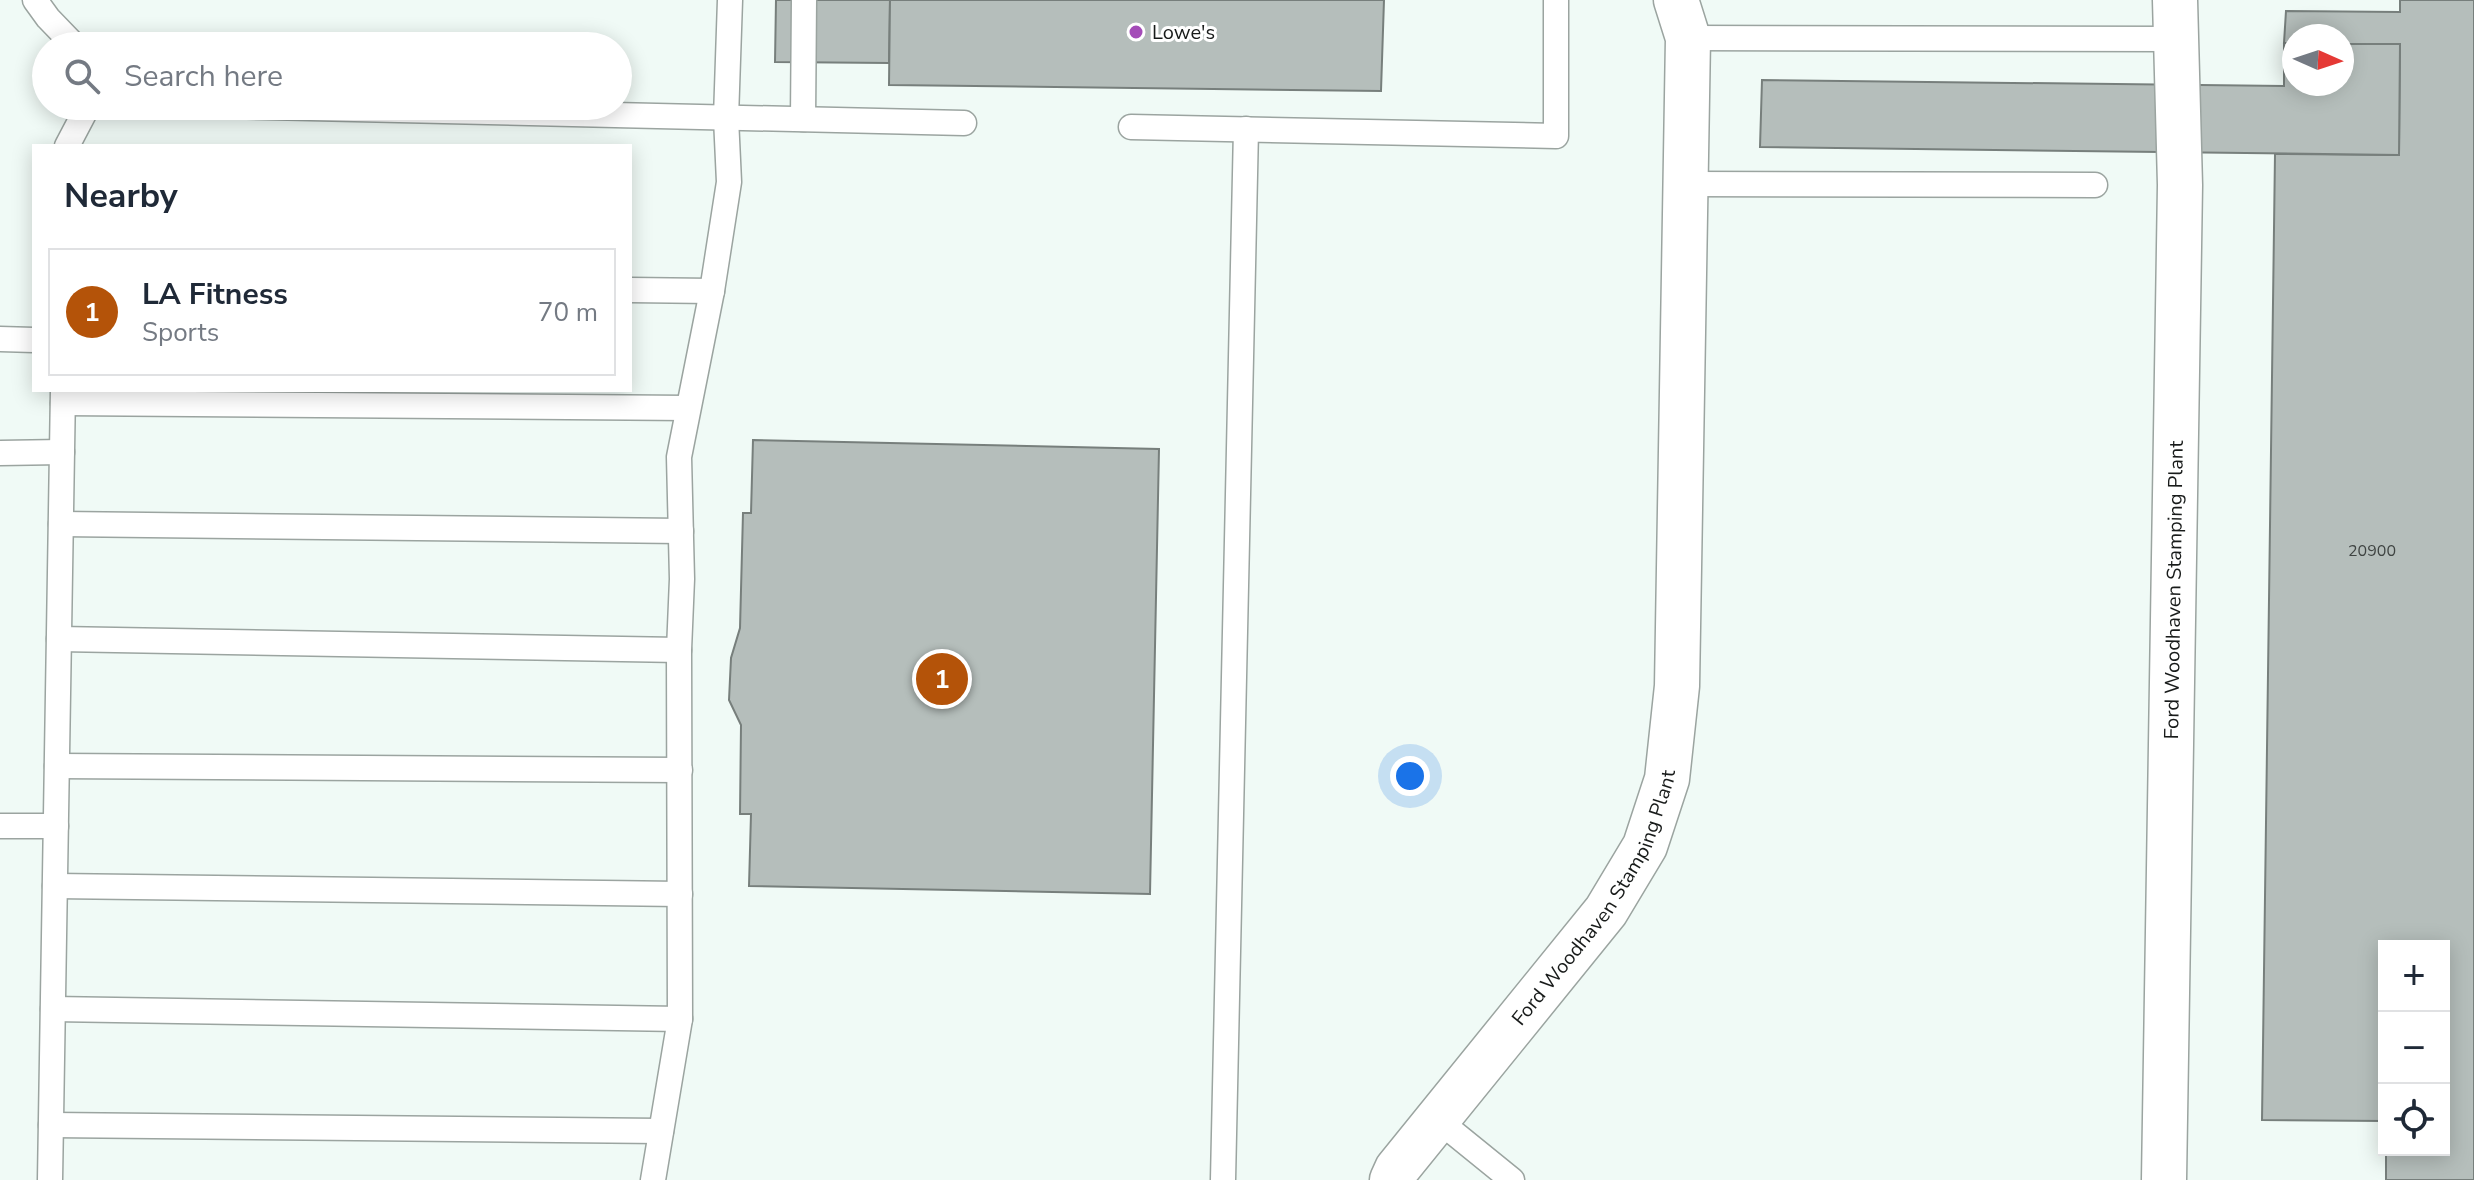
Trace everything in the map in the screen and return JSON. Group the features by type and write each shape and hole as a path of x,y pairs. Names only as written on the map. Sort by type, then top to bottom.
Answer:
{"street":[{"name":"Ford Woodhaven Stamping Plant","path":"1392,1180 1397,1169 1606,911 1645,846 1667,779 1677,686 1686,184 1682,19 1709,0"},
{"name":"Ford Woodhaven Stamping Plant","path":"2164,1180 2180,185 2176,20"}],"lane":[{"path":"35,0 63,32"},
{"path":"653,1180 680,1019 679,457 712,291 729,182 726,118 730,0"},
{"path":"803,119 804,0"},
{"path":"1131,127 1556,136 1556,0"},
{"path":"1682,19 2176,20"},
{"path":"632,116 964,123"},
{"path":"68,144 81,120"},
{"path":"1223,1180 1246,129"},
{"path":"1686,184 2095,185"},
{"path":"632,290 712,291"},
{"path":"0,339 32,340"},
{"path":"50,1180 63,397 688,408"},
{"path":"0,453 62,452"},
{"path":"61,524 681,531"},
{"path":"59,639 679,650"},
{"path":"57,766 680,770"},
{"path":"0,826 56,826"},
{"path":"55,886 680,894"},
{"path":"53,1009 680,1019"},
{"path":"1438,1120 1512,1180"},
{"path":"51,1125 661,1131"}],"building":[{"path":"776,0 890,0 889,63 775,62"},
{"name":"Lowe's","path":"890,0 1384,0 1381,91 889,85"},
{"path":"2400,0 2474,0 2474,1180 2386,1180 2386,1156 2450,1156 2450,940 2378,940 2378,1121 2262,1120 2275,154 2399,155 2400,44 2354,44 2354,24 2285,24 2286,11 2400,12"},
{"path":"2354,44 2400,44 2399,155 1760,147 1762,80 2282,86 2282,96 2354,96"},
{"path":"753,440 1159,449 1150,894 749,886 751,814 740,814 741,725 729,700 731,658 740,628 743,513 751,513"}],"place":[{"name":"Lowe's","path":"1136,32"},
{"name":"LA Fitness","path":"942,679"}]}
